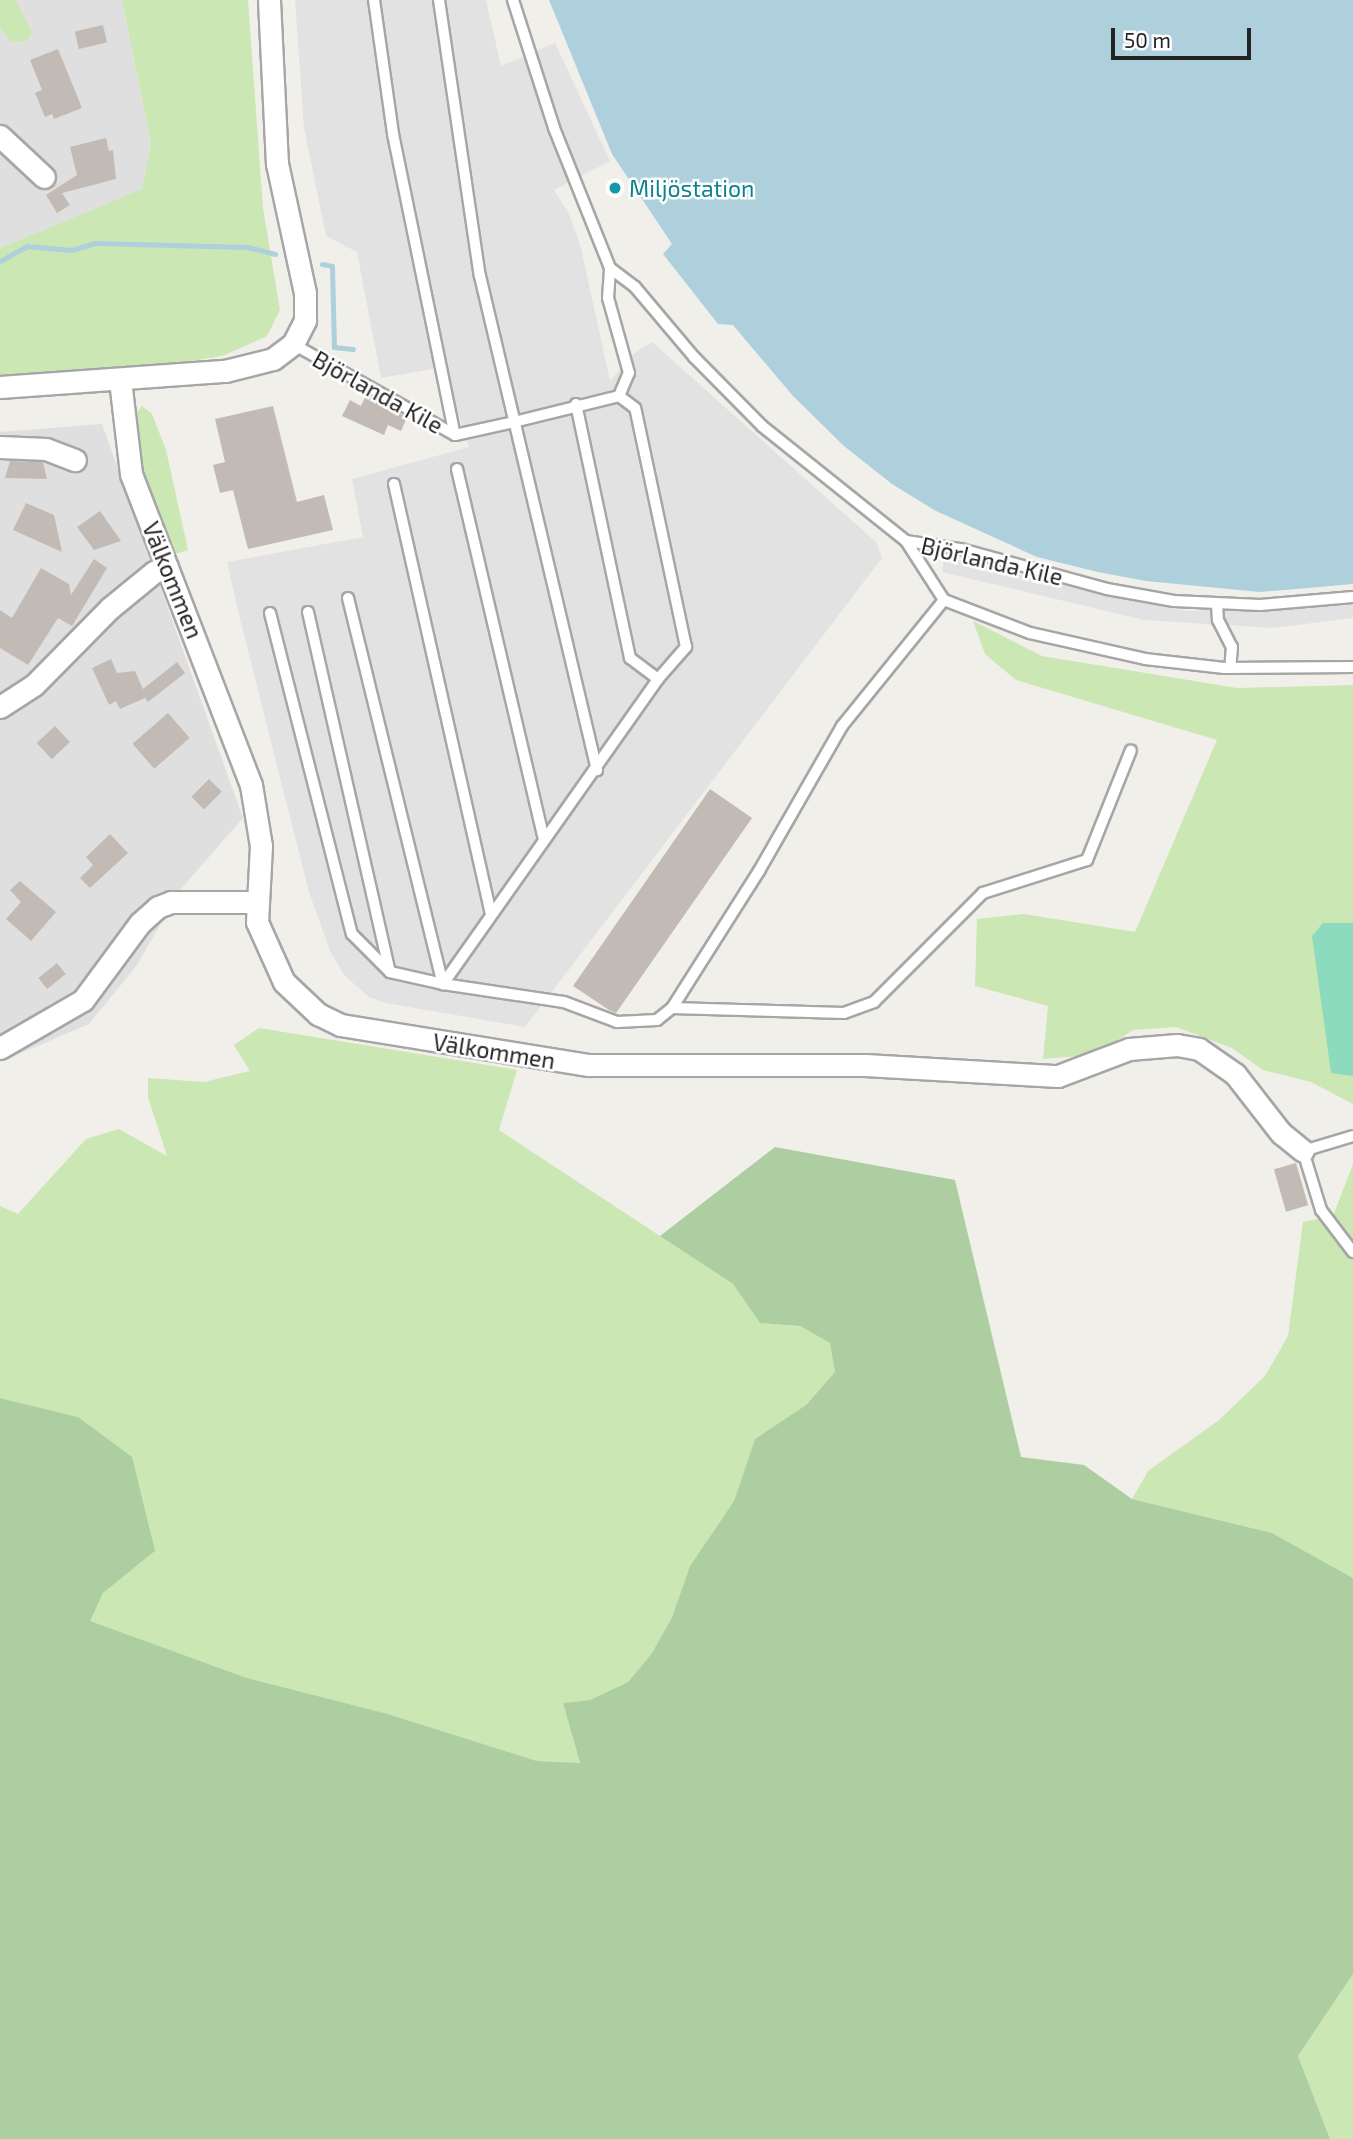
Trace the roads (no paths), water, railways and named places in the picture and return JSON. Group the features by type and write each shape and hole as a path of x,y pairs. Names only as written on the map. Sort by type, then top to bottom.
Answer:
{"street":[{"name":"Björlanda Kile","path":"0,387 120,380 256,365 273,359 293,344 305,320 305,293 276,164 269,0"},
{"path":"0,136 44,177"},
{"name":"Välkommen","path":"120,380 124,448 251,785 261,846 255,901 266,947 284,982 318,1014 341,1025 588,1065 866,1065 1020,1076 1058,1076 1129,1049 1177,1045 1199,1049 1235,1074 1281,1133 1303,1152"},
{"path":"0,447 46,449 75,460"},
{"path":"0,707 34,685 110,608 153,572 167,567"},
{"path":"0,1048 83,1000 140,923 158,907 172,902 255,901"}],"lane":[{"path":"374,0 393,134 455,435"},
{"path":"439,0 480,276 597,770"},
{"path":"443,984 544,840 597,770 658,679 686,647 635,408 620,396 629,373 608,298 610,268 559,141 513,0"},
{"name":"Björlanda Kile","path":"610,268 635,286 694,357 762,426 906,541 961,549 1107,590 1217,603 1260,605 1353,597"},
{"name":"Björlanda Kile","path":"293,344 455,435 576,404 620,396"},
{"path":"576,404 630,658 658,679"},
{"path":"457,469 544,840"},
{"path":"394,484 491,914"},
{"path":"906,541 944,600 1030,633 1145,659 1230,668 1353,667"},
{"path":"348,598 443,984"},
{"path":"270,613 352,933 390,972 443,984 564,1002 617,1022 657,1020 672,1008 766,859 842,726 944,600"},
{"path":"1217,603 1218,620 1232,647 1230,668"},
{"path":"308,612 390,972"},
{"path":"672,1008 844,1013 874,1002 982,893 1087,860 1130,750"},
{"path":"1353,1136 1303,1152 1321,1210 1353,1252"}],"water":[{"path":"549,0 1353,0 1353,584 1260,592 1146,581 1098,572 1037,557 936,511 892,484 844,446 793,396 733,325 718,324 663,254 672,244 612,154"}],"waterway":[{"path":"0,261 27,246 71,250 95,243 247,247 275,254"},
{"path":"322,264 332,266 334,347 353,349"}],"place":[{"name":"Miljöstation","path":"615,188"}]}
